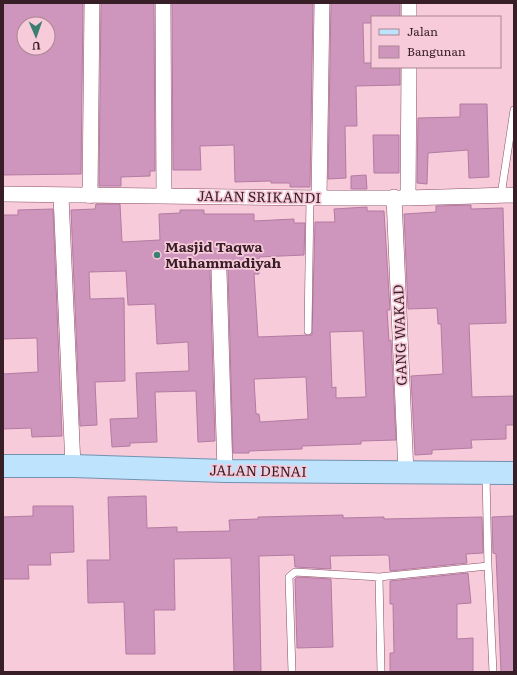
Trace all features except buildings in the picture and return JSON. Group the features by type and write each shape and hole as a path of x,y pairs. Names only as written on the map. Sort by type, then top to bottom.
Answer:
{"main road":[{"name":"JALAN DENAI","path":"3,466 73,466 225,471 514,473"}],"street":[{"path":"90,196 92,3"},
{"path":"163,3 164,196"},
{"path":"314,198 322,3"},
{"name":"GANG WAKAD","path":"406,473 401,198 409,68"},
{"name":"JALAN SRIKANDI","path":"3,194 60,196 314,198 401,198 507,195"},
{"path":"60,196 73,466"},
{"path":"219,271 225,471"}],"lane":[{"path":"507,195 514,110"},
{"path":"308,331 314,198"},
{"path":"486,473 488,566 493,672"},
{"path":"292,672 289,577 295,572 379,576 488,566"},
{"path":"379,576 381,672"}],"place":[{"name":"Masjid Taqwa Muhammadiyah","path":"157,255"}]}
